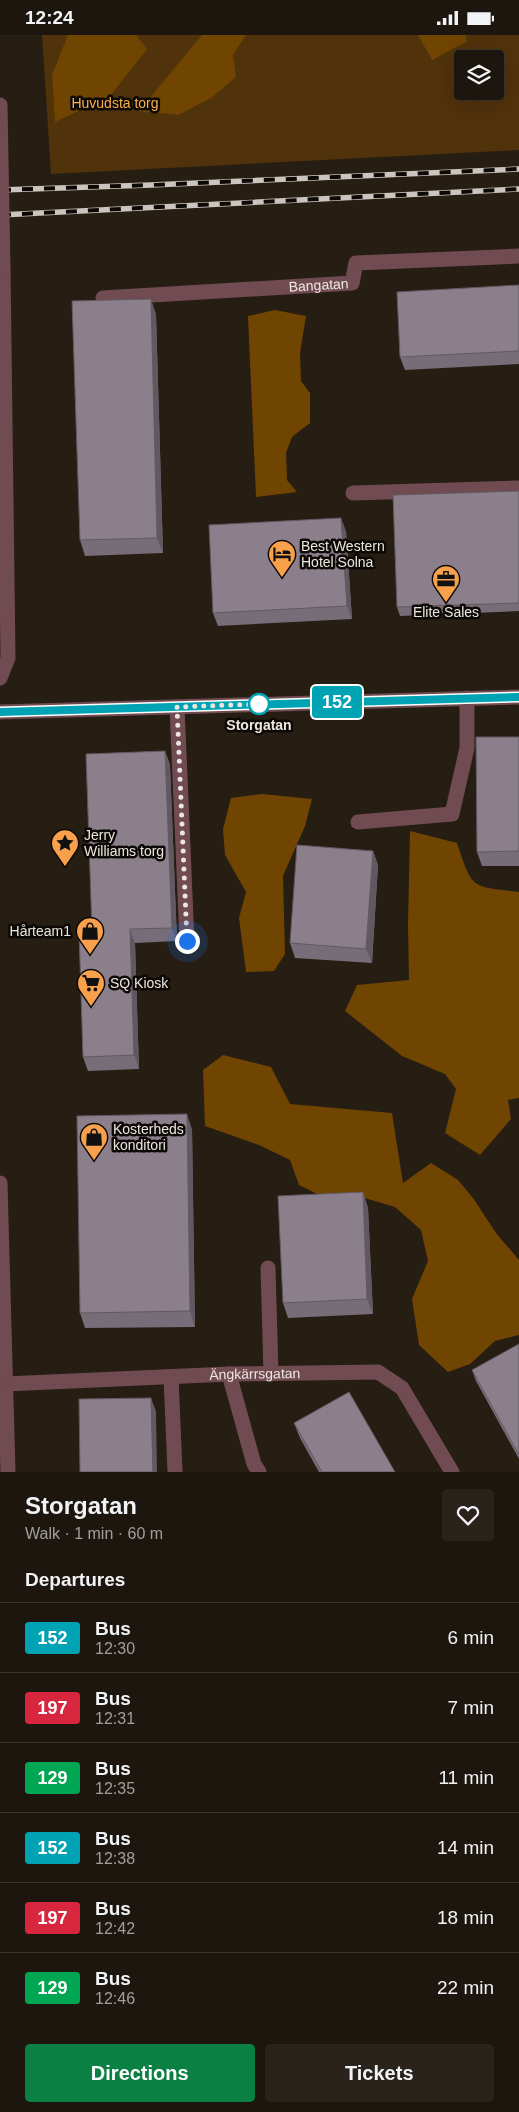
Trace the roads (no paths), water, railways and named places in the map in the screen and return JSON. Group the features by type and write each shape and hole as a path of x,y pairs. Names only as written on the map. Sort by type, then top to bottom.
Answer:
{"street":[{"path":"0,105 8,658 0,678"},
{"name":"Bangatan","path":"103,298 352,283 356,263 519,256"},
{"path":"353,493 519,488"},
{"path":"0,712 519,697"},
{"path":"358,821 452,814 467,748 467,699"},
{"path":"177,707 187,941"},
{"path":"0,1183 5,1384 3,1430 8,1472"},
{"path":"268,1268 271,1374"},
{"name":"Ängkärrsgatan","path":"5,1384 229,1375 378,1372 402,1388 452,1472"},
{"path":"229,1375 254,1464 259,1472"},
{"path":"171,1377 175,1472"}],"railway":[{"path":"0,190 519,169"},
{"path":"0,215 519,189"}],"place":[{"name":"Best Western Hotel Solna","path":"282,578"},
{"name":"Elite Sales","path":"446,603"},
{"name":"Storgatan","path":"259,704"},
{"name":"Jerry Williams torg","path":"65,867"},
{"name":"Hårteam1","path":"90,955"},
{"name":"SQ Kiosk","path":"91,1007"},
{"name":"Kosterheds konditori","path":"94,1161"}],"park label":[{"name":"Huvudsta torg","path":"115,103"}]}
